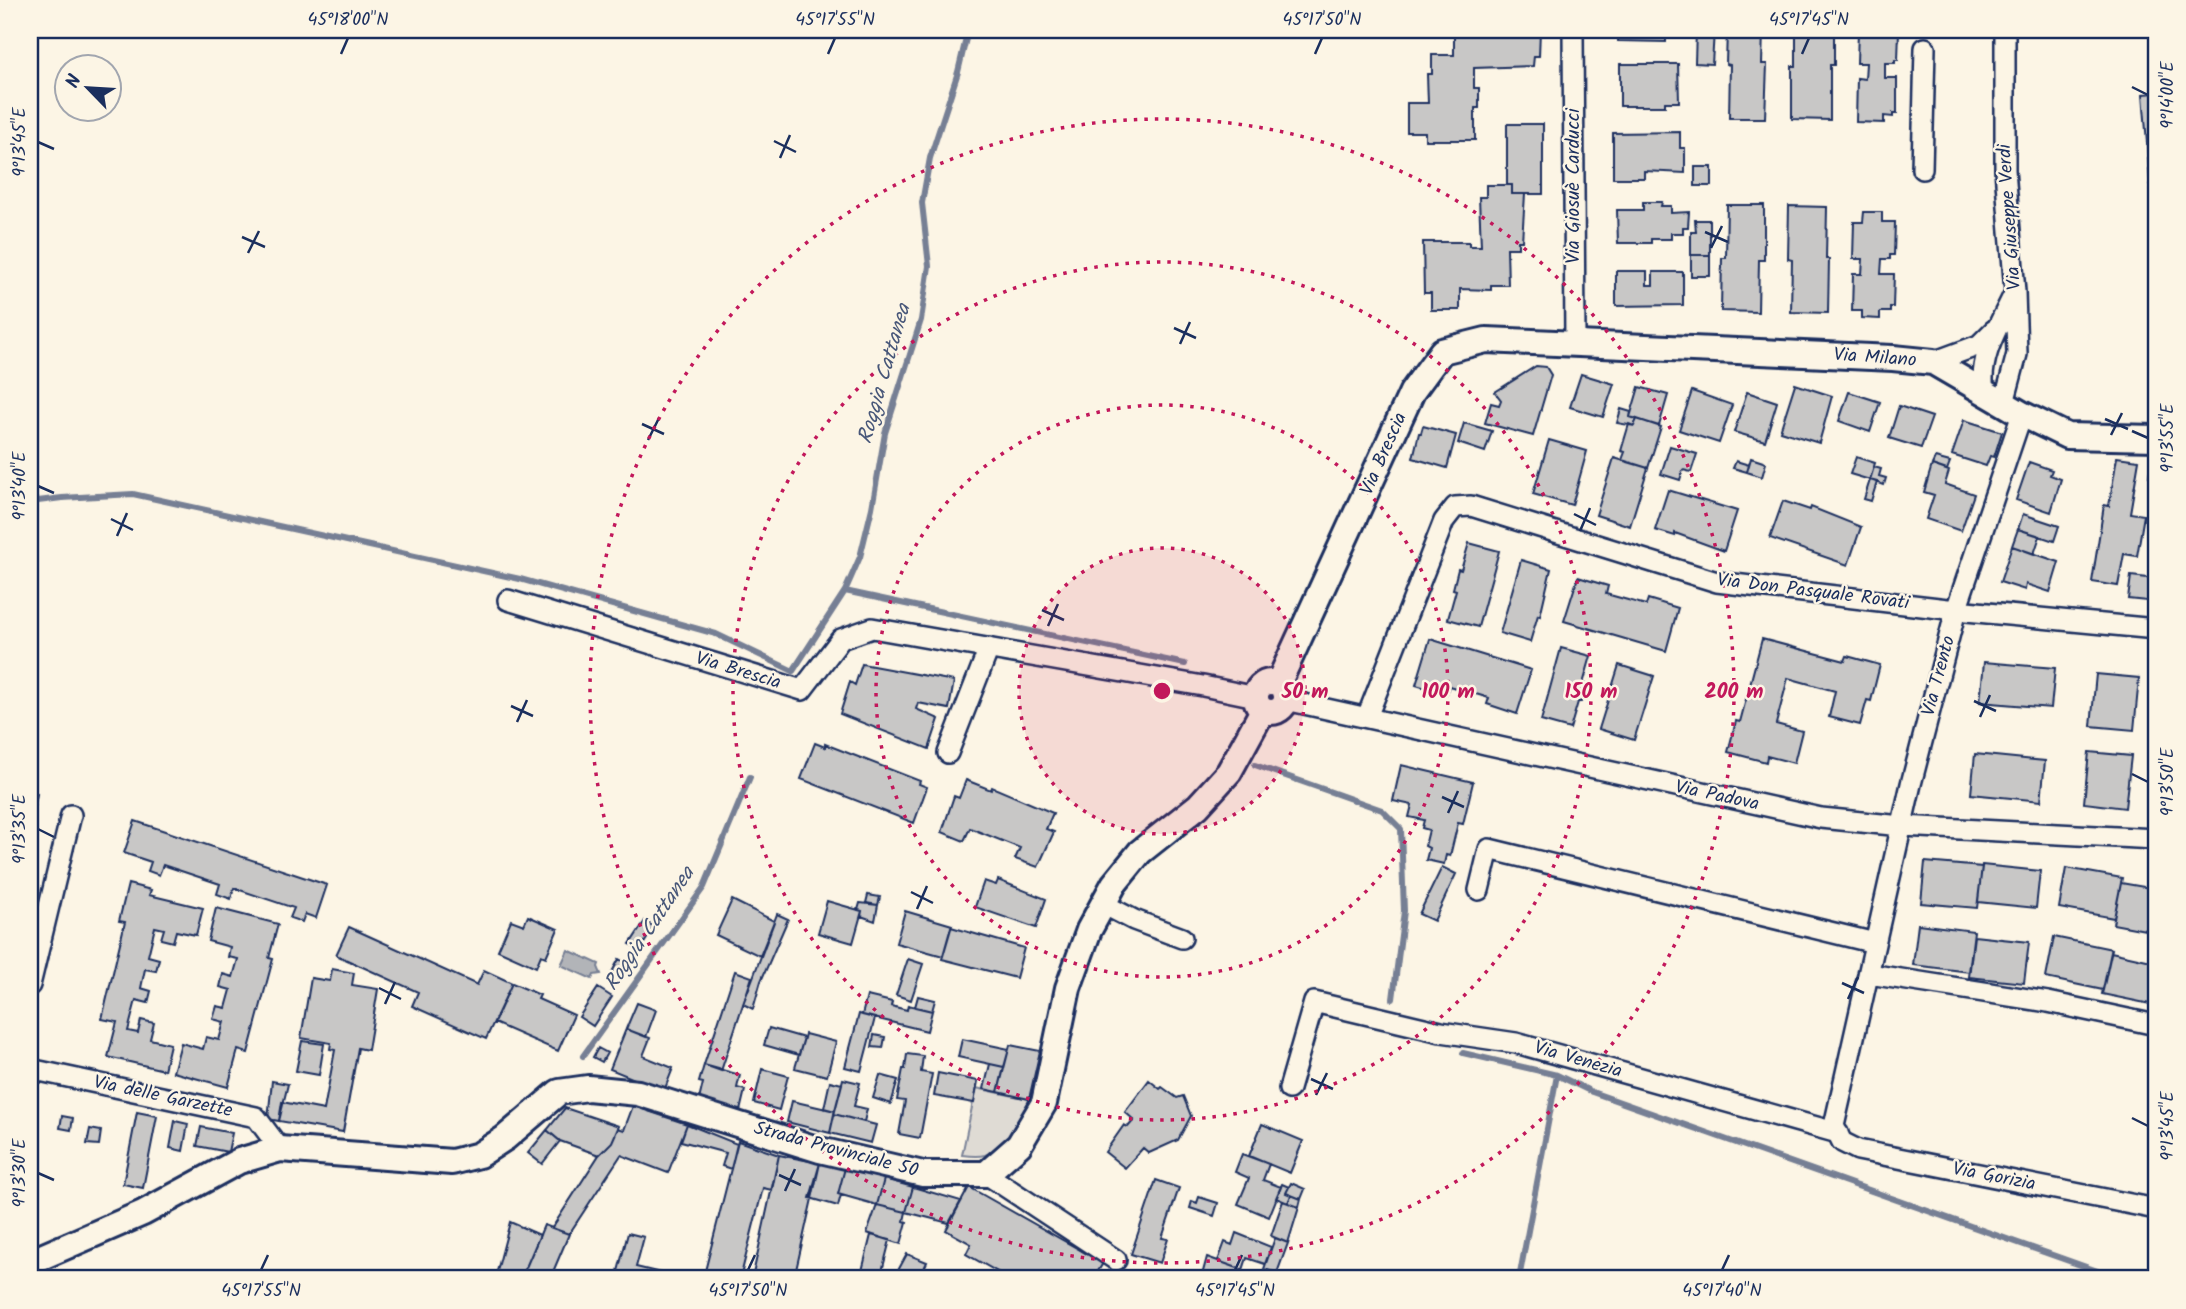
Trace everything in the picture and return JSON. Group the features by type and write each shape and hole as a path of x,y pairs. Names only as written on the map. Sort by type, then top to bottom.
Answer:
{"street":[{"name":"Via Giosuè Carducci","path":"1573,30 1575,342"},
{"name":"Via Giuseppe Verdi","path":"2003,403 2017,354 2005,170 2005,30"},
{"path":"1922,169 1925,48"},
{"path":"2003,403 1981,376 1997,327 2015,292"},
{"path":"1933,362 1979,345 1997,327"},
{"name":"Via Brescia","path":"1282,692 1412,392 1442,351 1486,340 1575,342"},
{"name":"Via Milano","path":"1575,342 1933,362 2067,436 2156,438"},
{"name":"Via Trento","path":"1838,1133 1834,1126 1875,943 2003,403"},
{"name":"Via Don Pasquale Rovati","path":"1367,717 1444,521 1455,507 1471,506 1717,582 1956,610 2156,629"},
{"name":"Via Brescia","path":"508,600 802,690 841,639 872,628 1203,686 1260,704"},
{"path":"948,752 989,648"},
{"path":"1116,1261 986,1174 1019,1145 1044,1103 1068,988 1089,930 1114,884 1140,852 1198,806 1229,772 1260,704 1257,692 1263,684 1282,692"},
{"name":"Via Padova","path":"1282,692 1367,717 1821,818 1902,826 2156,839"},
{"path":"30,985 71,815"},
{"path":"1479,890 1489,849 1875,943"},
{"path":"1103,904 1134,920 1182,938"},
{"path":"1869,974 2048,1002 2156,1025"},
{"name":"Via Venezia","path":"1289,1089 1314,1002 1441,1032 1516,1043 1838,1133"},
{"name":"Via delle Garzette","path":"30,1069 256,1116 280,1149"},
{"name":"Strada Provinciale 50","path":"280,1149 452,1162 479,1155 505,1138 559,1093 589,1088 638,1093 820,1150 923,1174 986,1174"},
{"name":"Via Gorizia","path":"1838,1133 1842,1142 1858,1150 2156,1209"},
{"path":"30,1262 143,1213 239,1161 280,1149"}],"shaded area":[{"path":"568,950 599,964 601,974 594,975 592,979 561,965"},
{"path":"976,1088 1029,1099 1019,1125 1000,1146 982,1156 962,1155"}],"building":[{"path":"1454,30 1540,30 1539,56 1534,56 1533,66 1474,68 1474,88 1479,88 1479,108 1475,108 1475,140 1425,140 1425,132 1407,132 1407,103 1428,103 1427,74 1432,74 1432,55 1454,55"},
{"path":"1618,30 1666,30 1666,42 1618,41"},
{"path":"1696,30 1714,31 1712,64 1695,63"},
{"path":"1727,30 1763,30 1762,64 1767,64 1765,118 1729,118 1730,65 1726,64"},
{"path":"1796,30 1834,30 1834,65 1830,65 1830,120 1792,119 1792,66 1796,66"},
{"path":"1858,30 1899,30 1898,60 1895,60 1895,63 1885,63 1885,78 1897,78 1897,113 1893,113 1893,117 1884,116 1884,123 1856,122 1857,78 1865,79 1866,63 1857,63"},
{"path":"1620,64 1678,64 1679,102 1665,102 1665,106 1620,106"},
{"path":"2156,93 2156,192 2151,193 2143,94"},
{"path":"1507,124 1543,124 1543,194 1512,194 1512,185 1507,185"},
{"path":"1680,132 1680,148 1685,148 1685,173 1644,171 1644,178 1613,178 1613,133"},
{"path":"1695,167 1712,167 1712,186 1695,186"},
{"path":"1486,185 1512,185 1512,194 1525,194 1522,241 1518,241 1518,248 1507,248 1508,285 1491,285 1491,290 1460,289 1460,310 1431,310 1431,293 1424,293 1423,242 1469,242 1469,246 1481,246 1479,197 1486,197"},
{"path":"1643,202 1662,202 1661,206 1671,206 1671,213 1689,212 1688,227 1683,227 1683,233 1671,233 1671,239 1651,239 1651,243 1618,243 1617,210 1643,210"},
{"path":"1727,205 1764,205 1764,260 1759,260 1758,312 1721,311"},
{"path":"1789,206 1827,207 1828,313 1791,312"},
{"path":"1864,212 1882,212 1882,222 1895,222 1894,255 1890,255 1890,259 1882,259 1881,274 1894,274 1893,307 1890,307 1890,312 1880,312 1880,319 1862,318 1862,311 1852,311 1853,274 1862,274 1863,259 1853,259 1854,222 1863,222"},
{"path":"1695,220 1710,220 1710,255 1691,255 1691,232 1696,232"},
{"path":"1691,255 1710,255 1710,276 1691,276"},
{"path":"1616,271 1647,271 1647,285 1653,285 1653,272 1683,272 1683,305 1616,306"},
{"path":"1536,366 1546,367 1551,375 1533,436 1485,423 1491,403 1499,405 1501,400 1495,392"},
{"path":"1581,374 1614,384 1603,417 1570,407"},
{"path":"1795,384 1832,396 1819,443 1780,431"},
{"path":"1639,387 1668,395 1659,426 1630,417"},
{"path":"1692,391 1732,405 1719,443 1679,430"},
{"path":"1747,392 1777,402 1765,441 1734,432"},
{"path":"1849,392 1880,402 1870,432 1839,421"},
{"path":"1899,406 1932,417 1921,448 1889,438"},
{"path":"1621,409 1631,412 1630,417 1637,419 1634,426 1617,423"},
{"path":"1637,419 1661,427 1648,468 1622,460 1625,452 1621,451 1629,424 1634,426"},
{"path":"1964,420 2002,432 1994,457 1990,456 1986,466 1952,455"},
{"path":"1464,423 1492,431 1485,452 1458,443"},
{"path":"1423,426 1456,435 1447,468 1413,458"},
{"path":"1549,440 1587,451 1572,505 1533,494"},
{"path":"1670,446 1697,454 1691,472 1683,470 1680,480 1661,474"},
{"path":"2153,451 2156,452 2156,478 2149,476"},
{"path":"1856,457 1875,463 1870,480 1850,474"},
{"path":"2117,457 2139,460 2130,513 2144,515 2137,556 2124,554 2118,586 2092,582 2104,505 2109,506"},
{"path":"1614,458 1648,468 1630,526 1596,515"},
{"path":"1751,458 1766,463 1762,477 1747,472"},
{"path":"1935,458 1950,462 1947,470 1932,465"},
{"path":"1736,461 1749,465 1747,472 1733,468"},
{"path":"2029,462 2052,470 2050,475 2061,479 2051,512 2016,500"},
{"path":"1932,465 1949,471 1945,484 1974,494 1961,531 1926,519 1934,495 1924,492"},
{"path":"1874,467 1881,469 1879,476 1886,478 1884,485 1870,480"},
{"path":"1870,480 1877,482 1871,501 1864,499"},
{"path":"1668,490 1737,511 1724,551 1675,533 1675,536 1655,530"},
{"path":"1783,501 1810,510 1811,507 1861,527 1848,565 1770,538"},
{"path":"2023,514 2059,526 2054,541 2018,529"},
{"path":"2018,529 2040,536 2034,554 2012,546"},
{"path":"1469,543 1499,551 1478,627 1448,619 1456,590 1453,589 1458,569 1461,570"},
{"path":"2012,546 2059,562 2050,592 2026,584 2025,590 2000,582"},
{"path":"1521,560 1551,569 1540,616 1538,615 1530,642 1500,633"},
{"path":"2131,576 2156,579 2156,602 2128,599"},
{"path":"1578,577 1608,586 1606,594 1646,605 1648,599 1678,608 1666,651 1564,621"},
{"path":"1430,639 1531,670 1517,714 1487,704 1489,698 1449,686 1446,694 1416,685"},
{"path":"1762,639 1845,661 1847,656 1880,665 1871,701 1867,700 1860,725 1829,717 1835,691 1788,678 1776,724 1802,731 1794,763 1767,756 1766,762 1728,752 1736,721 1740,722"},
{"path":"1561,648 1591,656 1581,702 1578,702 1570,729 1541,721"},
{"path":"1984,662 2055,668 2051,708 1980,702"},
{"path":"862,664 954,681 949,709 918,703 916,709 939,719 929,749 840,714 850,682 855,685"},
{"path":"1619,665 1654,676 1634,740 1599,729"},
{"path":"2096,674 2139,678 2134,730 2091,726"},
{"path":"815,743 825,747 825,744 920,781 919,784 927,787 914,823 801,779"},
{"path":"2089,752 2131,756 2125,808 2084,803"},
{"path":"1975,754 2045,761 2041,801 1971,794"},
{"path":"1401,765 1473,782 1463,824 1458,823 1450,856 1446,855 1444,864 1426,860 1429,848 1425,846 1429,830 1422,828 1424,820 1409,817 1412,805 1393,801"},
{"path":"966,780 991,790 992,787 1053,813 1046,829 1054,832 1038,867 1015,859 1020,848 970,828 964,841 942,832 954,796 959,798"},
{"path":"30,793 37,794 30,826"},
{"path":"135,821 327,885 316,918 305,914 302,922 290,918 294,908 234,888 231,899 217,894 220,884 163,865 159,875 148,871 151,862 124,853"},
{"path":"1925,862 1982,867 1977,908 1921,903"},
{"path":"1982,865 2040,871 2036,908 1978,902"},
{"path":"1442,867 1456,874 1434,921 1419,914"},
{"path":"2066,868 2122,878 2114,918 2059,908"},
{"path":"998,880 1046,899 1036,928 975,907 984,881 996,885"},
{"path":"2121,883 2156,889 2156,932 2113,924"},
{"path":"128,884 151,890 149,895 203,908 196,935 176,931 173,942 161,939 164,929 155,927 148,956 159,959 156,971 145,969 141,988 151,991 148,1003 136,1000 128,1031 138,1033 141,1020 154,1023 150,1039 170,1044 164,1070 108,1057 117,1022 102,1019 125,922 119,921"},
{"path":"868,895 880,897 878,905 866,903"},
{"path":"732,900 774,921 760,956 716,935"},
{"path":"827,901 862,911 853,943 818,933"},
{"path":"860,903 878,905 875,921 861,916 862,911 858,910"},
{"path":"216,908 278,924 269,958 273,959 248,1053 238,1050 228,1087 173,1072 181,1043 203,1049 206,1037 219,1040 224,1022 213,1019 217,1006 226,1008 231,990 220,987 223,974 233,977 238,959 228,957 230,947 208,941"},
{"path":"905,911 952,925 943,956 896,943"},
{"path":"777,914 788,919 761,981 753,1009 743,1004"},
{"path":"528,916 558,929 546,957 541,955 536,967 498,950 511,920 524,925"},
{"path":"645,921 654,927 640,950 630,944"},
{"path":"1918,924 1974,931 1969,972 1913,965"},
{"path":"349,927 477,985 484,970 512,983 486,1039 412,1006 418,992 336,955"},
{"path":"951,927 1024,948 1016,978 942,959"},
{"path":"1974,936 2029,942 2024,983 1969,977"},
{"path":"2054,937 2112,949 2103,990 2046,978"},
{"path":"2111,952 2156,962 2155,1005 2102,994"},
{"path":"619,959 629,965 623,977 612,972"},
{"path":"908,959 923,964 911,1000 896,995"},
{"path":"332,969 354,973 352,985 378,989 368,1050 358,1048 343,1132 279,1121 282,1102 324,1110 335,1050 330,1049 331,1043 301,1038 311,978 330,981"},
{"path":"735,971 752,977 721,1071 704,1065"},
{"path":"512,983 540,995 538,999 574,1015 558,1051 494,1023"},
{"path":"598,988 612,997 593,1026 579,1017"},
{"path":"867,996 892,1002 891,1006 907,1010 908,1005 932,1011 927,1031 862,1015"},
{"path":"918,996 935,1000 932,1011 915,1007"},
{"path":"637,1003 656,1010 646,1037 626,1029"},
{"path":"859,1014 875,1018 861,1071 845,1067"},
{"path":"769,1028 804,1038 799,1055 764,1045"},
{"path":"626,1029 650,1038 643,1056 673,1068 664,1091 610,1069"},
{"path":"805,1034 836,1042 827,1076 795,1068"},
{"path":"874,1035 885,1037 883,1048 872,1047"},
{"path":"962,1039 1009,1049 1004,1067 958,1057"},
{"path":"302,1041 324,1044 319,1075 296,1071"},
{"path":"1010,1045 1040,1051 1029,1099 998,1092"},
{"path":"598,1048 607,1053 602,1062 593,1057"},
{"path":"907,1054 923,1056 921,1072 932,1074 920,1138 899,1134 905,1101 897,1100"},
{"path":"990,1064 1004,1067 998,1092 984,1089"},
{"path":"704,1065 740,1075 737,1088 745,1090 740,1111 699,1100 703,1083 699,1082"},
{"path":"762,1069 788,1076 779,1110 754,1103"},
{"path":"938,1073 978,1081 974,1103 934,1096"},
{"path":"880,1075 898,1080 891,1104 873,1098"},
{"path":"843,1079 860,1083 854,1106 867,1109 864,1122 834,1114"},
{"path":"1149,1080 1177,1098 1183,1096 1191,1116 1178,1140 1149,1153 1143,1148 1125,1168 1105,1152 1124,1125 1128,1127 1134,1120 1125,1112"},
{"path":"272,1081 288,1084 279,1121 268,1119"},
{"path":"830,1081 842,1084 835,1111 824,1108"},
{"path":"792,1101 835,1111 830,1133 787,1122"},
{"path":"633,1106 687,1124 668,1173 621,1155 569,1234 552,1228 599,1155 612,1142 618,1128 624,1130"},
{"path":"565,1108 619,1126 612,1142 599,1155 560,1141 547,1130"},
{"path":"137,1112 157,1116 143,1188 123,1184"},
{"path":"834,1114 876,1125 871,1143 830,1133"},
{"path":"62,1116 73,1118 71,1130 60,1128"},
{"path":"175,1121 188,1124 183,1151 170,1148"},
{"path":"687,1124 737,1144 731,1169 722,1166 726,1153 681,1141"},
{"path":"1262,1124 1303,1141 1290,1173 1249,1156"},
{"path":"201,1127 232,1133 228,1152 197,1146"},
{"path":"90,1129 101,1131 99,1145 87,1144"},
{"path":"547,1130 560,1141 542,1164 528,1153"},
{"path":"738,1141 779,1155 772,1190 763,1188 740,1279 703,1279"},
{"path":"1242,1154 1269,1164 1263,1180 1281,1187 1269,1217 1238,1204 1249,1178 1235,1172"},
{"path":"779,1155 820,1163 794,1279 752,1279"},
{"path":"820,1163 845,1168 838,1194 841,1195 838,1206 810,1198"},
{"path":"845,1168 884,1179 877,1205 838,1194"},
{"path":"884,1179 913,1187 906,1212 877,1205"},
{"path":"1156,1180 1179,1188 1162,1238 1168,1239 1160,1263 1131,1254"},
{"path":"1291,1183 1305,1189 1301,1199 1286,1193"},
{"path":"1282,1184 1289,1187 1286,1193 1291,1195 1288,1203 1276,1198"},
{"path":"913,1187 961,1201 949,1223 906,1212"},
{"path":"969,1187 1103,1263 1097,1273 1107,1279 1010,1279 966,1254 971,1244 946,1230"},
{"path":"1291,1195 1301,1199 1299,1207 1288,1203"},
{"path":"1199,1197 1218,1203 1214,1216 1190,1208 1192,1201 1197,1203"},
{"path":"1283,1201 1299,1207 1288,1243 1271,1236"},
{"path":"877,1205 906,1212 904,1221 907,1222 901,1244 867,1233"},
{"path":"510,1222 540,1235 521,1279 495,1279"},
{"path":"544,1225 569,1234 550,1279 521,1279"},
{"path":"628,1233 644,1237 636,1267 686,1279 616,1279"},
{"path":"1236,1233 1271,1247 1265,1264 1247,1258 1243,1270 1218,1261 1225,1242 1232,1245"},
{"path":"871,1235 890,1240 880,1279 860,1279"},
{"path":"1275,1238 1288,1243 1277,1273 1264,1269"},
{"path":"907,1254 927,1262 921,1275 928,1279 898,1279 895,1276"},
{"path":"1207,1257 1243,1270 1240,1279 1201,1279"},
{"path":"1152,1271 1166,1279 1147,1279"}],"waterway":[{"path":"30,502 133,494 520,579 716,634 793,671 845,591 860,557 885,433 921,320 929,266 922,203 930,158 958,72 968,30"},
{"path":"845,591 1185,664"},
{"path":"1255,765 1382,810 1401,829 1404,911 1393,999"},
{"name":"Roggia Cattanea","path":"583,1056 704,887 750,777"},
{"path":"1463,1053 1557,1075 1519,1279"},
{"path":"1557,1075 1592,1092 2120,1279"}]}
